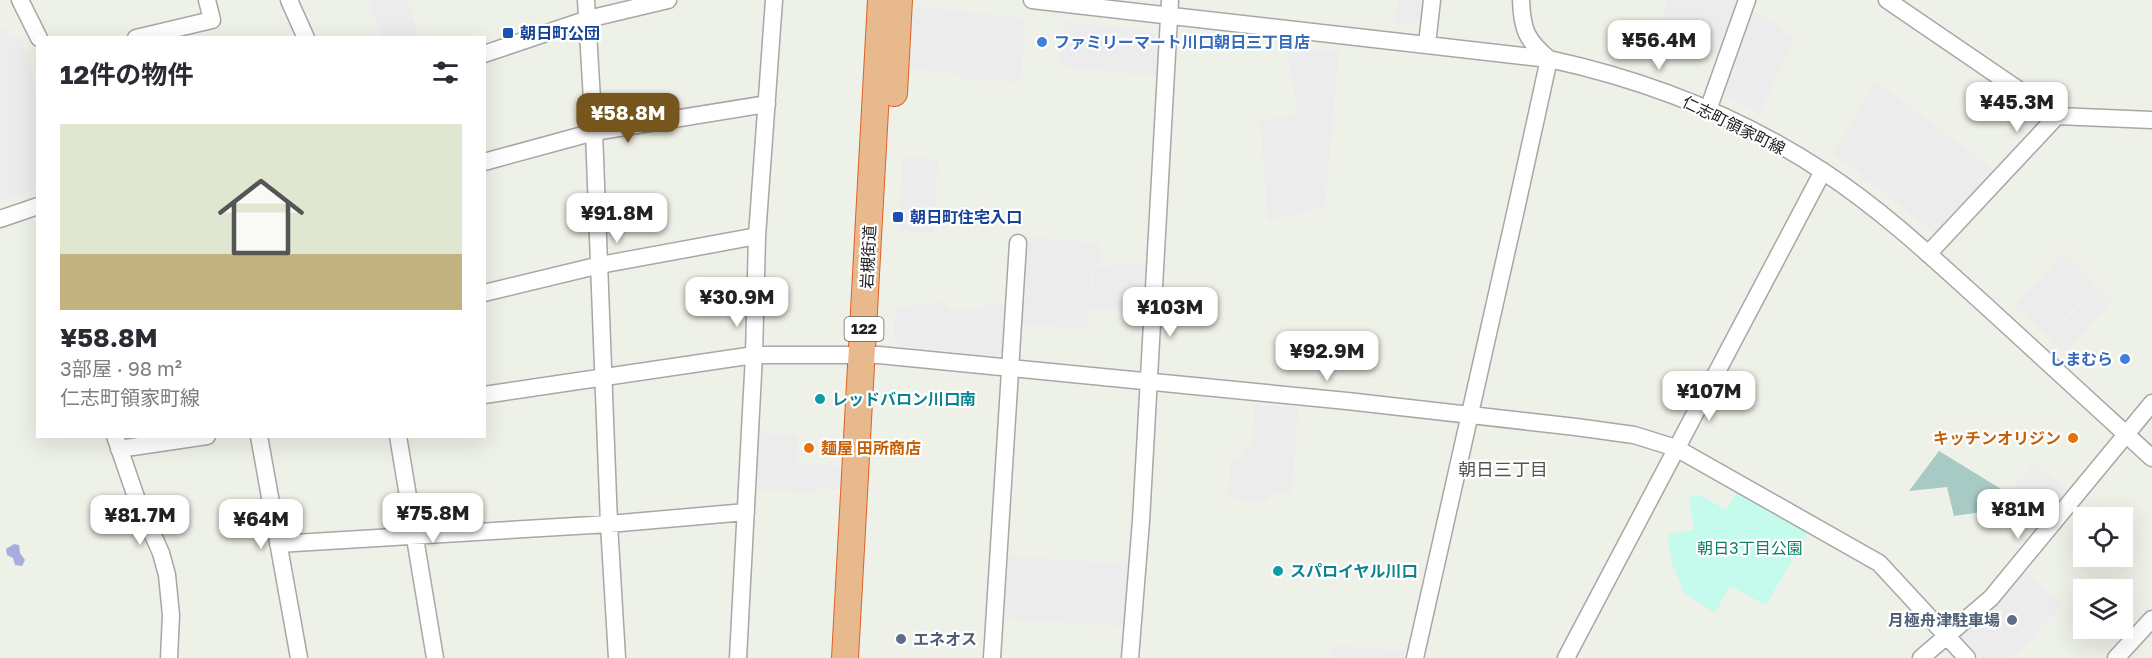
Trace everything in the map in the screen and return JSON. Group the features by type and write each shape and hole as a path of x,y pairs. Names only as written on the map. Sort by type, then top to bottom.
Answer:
{"highway":[{"name":"岩槻街道","path":"863,658 881,0"},
{"name":"岩槻街道","path":"845,658 899,0"}],"street":[{"path":"20,0 38,36"},
{"path":"151,36 188,31 212,20 207,0"},
{"path":"289,0 305,36"},
{"path":"586,0 594,132 616,658"},
{"path":"486,53 588,19 668,0"},
{"path":"738,658 758,236 774,0"},
{"name":"仁志町領家町線","path":"1032,0 1170,8 1549,59 1623,77 1655,88 1754,132 1822,171 1860,197 1928,254 2152,458"},
{"path":"1427,44 1432,0"},
{"path":"1415,658 1549,59 1534,46 1526,34 1521,0"},
{"path":"1708,110 1747,0"},
{"path":"1887,0 2057,116 2152,120"},
{"path":"1130,658 1150,381 1170,8"},
{"path":"486,161 594,132 768,104"},
{"path":"1928,254 2057,116"},
{"path":"1566,658 1822,171"},
{"path":"0,219 36,207"},
{"path":"486,293 600,265 758,236"},
{"path":"992,658 1018,243"},
{"path":"486,396 754,355 870,355 1150,381 1634,435 1676,448 1879,563 1967,658"},
{"path":"1921,658 1991,598 2152,403"},
{"path":"169,658 171,615 167,575 161,553 136,497 117,443 181,438"},
{"path":"259,438 299,658"},
{"path":"398,438 435,658"},
{"path":"278,544 609,524 746,512"},
{"path":"2116,658 2152,619"}],"shaded area":[{"path":"368,0 408,0 419,36 381,36"},
{"path":"1398,0 1423,0 1421,19 1414,25 1395,22"},
{"path":"1667,0 1738,0 1720,54 1659,34"},
{"path":"919,7 956,11 953,66 957,11 1026,19 1020,82 960,79 960,74 908,69 910,15"},
{"path":"1750,9 1779,26 1794,39 1760,113 1722,94"},
{"path":"1064,22 1153,32 1158,39 1156,76 1059,66"},
{"path":"6,29 10,38 20,38 33,77 36,94 36,190 0,201 0,31"},
{"path":"1287,46 1339,52 1325,207 1268,221 1260,121 1298,115"},
{"path":"1876,81 1996,171 1935,234 1877,186 1833,154"},
{"path":"903,158 938,159 934,232 899,231"},
{"path":"1026,237 1101,243 1100,265 1091,267 1088,329 1021,324"},
{"path":"2063,253 2096,283 2049,337 2014,306"},
{"path":"1123,263 1145,265 1143,311 1091,308 1093,268"},
{"path":"2097,285 2113,300 2065,352 2050,339"},
{"path":"945,301 947,309 984,309 985,303 1007,304 1003,351 997,357 901,346 893,337 896,308"},
{"path":"1255,404 1298,408 1292,493 1269,492 1268,501 1228,499 1231,459 1243,460 1245,445 1252,445"},
{"path":"759,433 798,435 796,463 843,466 842,489 817,488 817,493 756,489"},
{"path":"1939,451 2006,492 2009,508 1954,516 1947,487 1909,491"},
{"path":"2035,463 2070,492 2027,543 2009,492"},
{"path":"14,544 19,545 20,553 25,560 22,566 15,565 13,558 7,555 6,549"},
{"path":"1008,556 1128,564 1125,626 1005,619"},
{"name":"月極舟津駐車場","path":"2024,571 2062,605 2013,658 1980,658 1959,634"},
{"path":"1332,645 1405,651 1403,658 1331,658"}],"green space":[{"name":"朝日3丁目公園","path":"1737,493 1808,532 1766,605 1730,586 1715,613 1684,593 1672,563 1667,534 1694,530 1689,497 1700,495 1726,510"}],"place":[{"name":"朝日町公団","path":"508,33"},
{"name":"ファミリーマート川口朝日三丁目店","path":"1042,42"},
{"name":"朝日町住宅入口","path":"898,217"},
{"name":"しまむら","path":"2125,359"},
{"name":"レッドバロン川口南","path":"820,399"},
{"name":"キッチンオリジン","path":"2073,438"},
{"name":"麺屋 田所商店","path":"809,448"},
{"name":"スパロイヤル川口","path":"1278,571"},
{"name":"月極舟津駐車場","path":"2012,620"},
{"name":"エネオス","path":"901,639"}],"district":[{"name":"朝日三丁目","path":"1503,470"}]}
